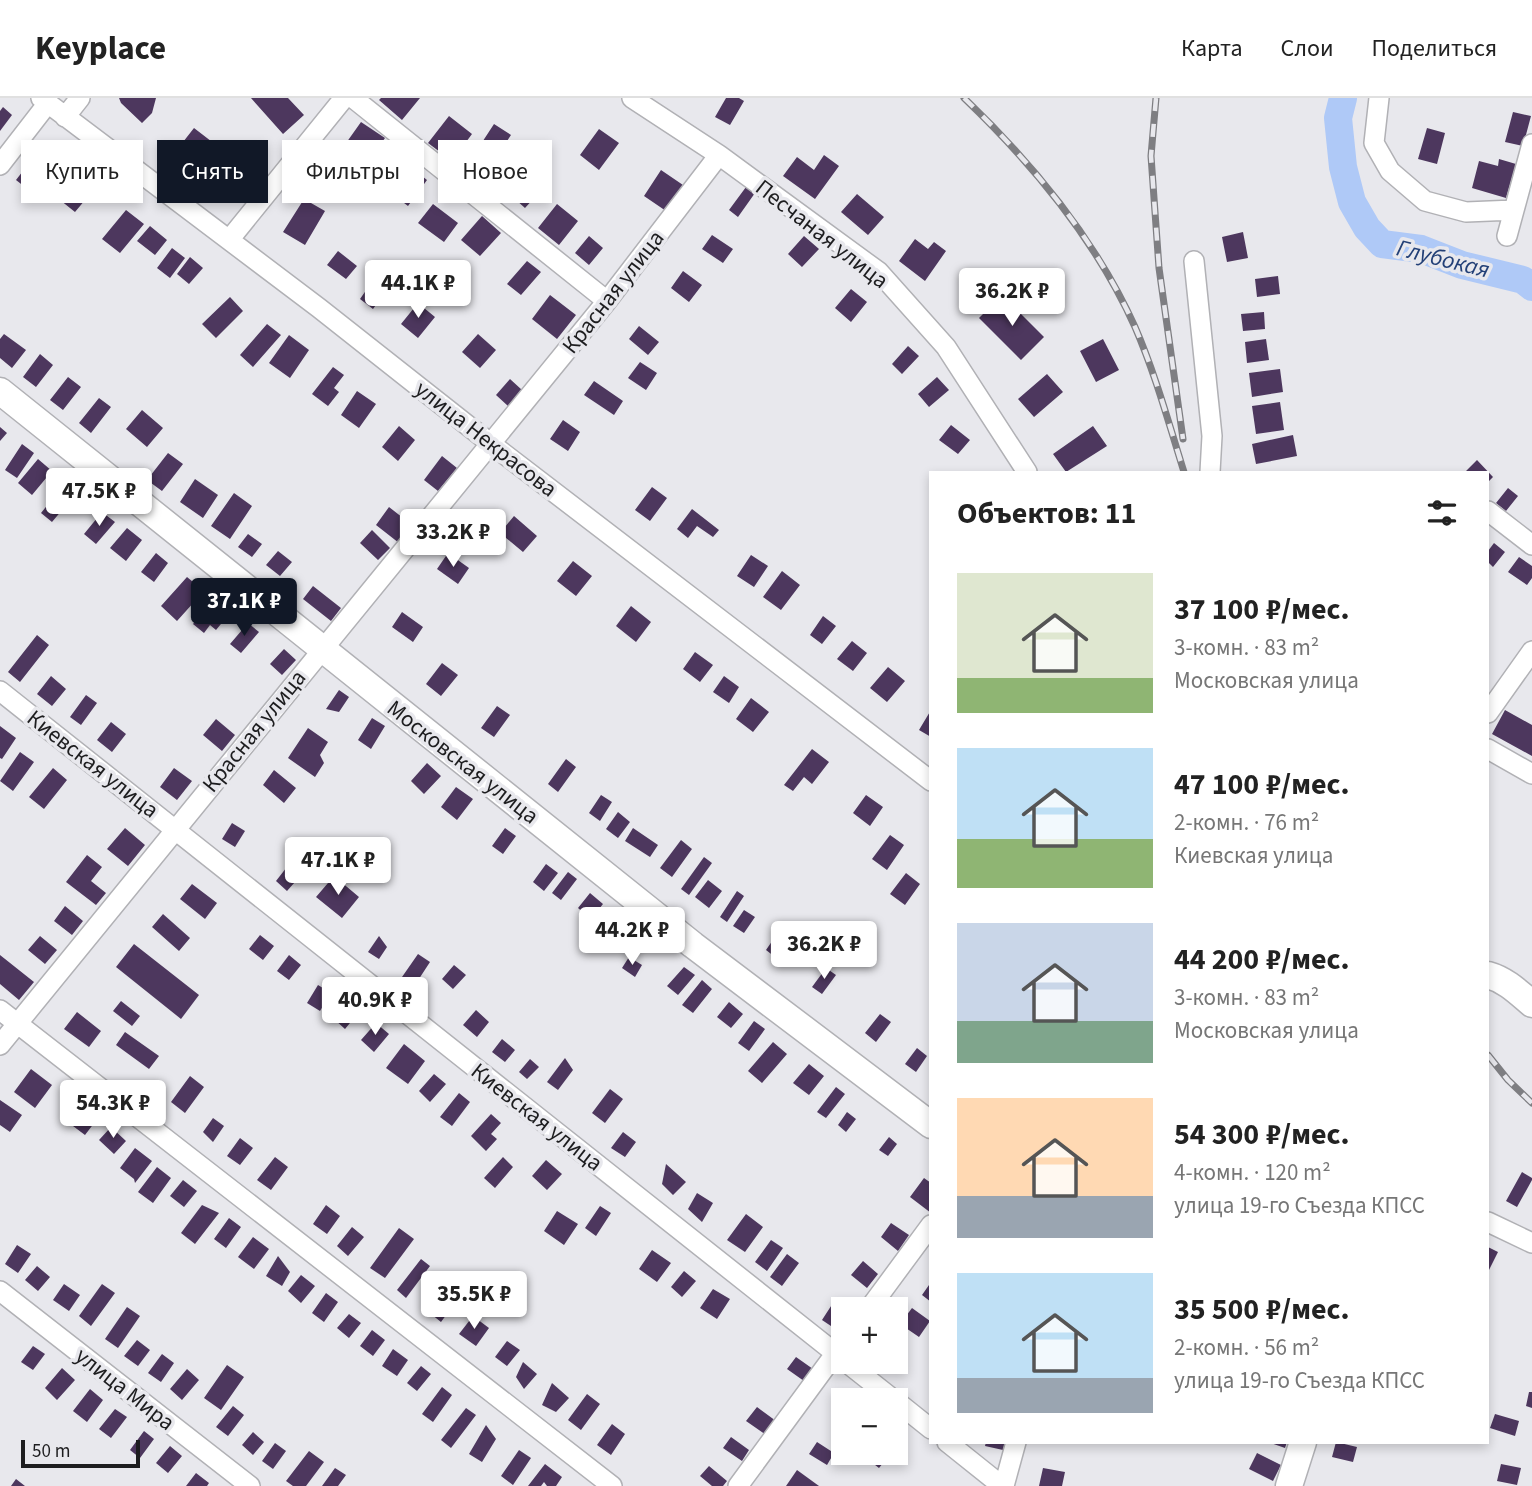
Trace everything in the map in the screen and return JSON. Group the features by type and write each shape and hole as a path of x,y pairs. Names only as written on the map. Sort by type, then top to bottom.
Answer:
{"main road":[{"name":"Московская улица","path":"0,391 693,945 929,1123"},
{"path":"1489,975 1512,986 1532,1004"},
{"path":"1289,1486 1302,1444"}],"street":[{"path":"65,117 80,98"},
{"path":"229,240 344,98"},
{"path":"353,98 607,301"},
{"name":"Песчаная улица","path":"632,98 719,155 879,272 946,347 1026,471"},
{"path":"1379,98 1374,143 1390,171 1425,201 1466,212 1514,210"},
{"path":"0,165 45,101"},
{"name":"улица Некрасова","path":"45,101 929,779"},
{"path":"1507,236 1532,144"},
{"name":"Красная улица","path":"0,1045 607,301 719,155"},
{"path":"1194,261 1212,436 1210,471"},
{"path":"1489,512 1532,545"},
{"path":"1489,712 1532,651"},
{"name":"Киевская улица","path":"0,691 831,1345"},
{"path":"1489,750 1532,774"},
{"path":"0,1010 612,1486"},
{"path":"1489,1222 1532,1243"},
{"path":"878,1297 929,1229"},
{"name":"улица Мира","path":"0,1291 250,1486"},
{"path":"738,1486 831,1368"},
{"name":"Киевская улица","path":"865,1374 880,1388"},
{"name":"Киевская улица","path":"908,1411 929,1427"},
{"path":"950,1444 1003,1486 1015,1444"}],"building":[{"path":"119,98 156,98 152,113 142,123"},
{"path":"251,98 288,98 304,115 283,134"},
{"path":"420,98 402,120 379,100"},
{"path":"726,98 739,98 744,101 730,125 715,117"},
{"path":"3,107 12,115 0,131 0,111"},
{"path":"1513,112 1531,116 1523,146 1505,142"},
{"path":"449,116 472,134 468,140 438,140 438,150 428,143"},
{"path":"361,122 385,138 384,140 348,140"},
{"path":"494,124 511,135 508,140 484,140"},
{"path":"194,128 210,140 185,140"},
{"path":"1427,128 1445,133 1437,164 1418,159"},
{"path":"599,129 619,143 599,170 580,155"},
{"path":"824,155 839,166 815,199 783,176 797,157 814,170"},
{"path":"1499,159 1516,164 1506,198 1472,188 1479,161 1498,166"},
{"path":"661,170 683,185 666,211 644,196"},
{"path":"746,187 755,193 738,217 729,210"},
{"path":"857,194 884,217 868,235 841,212"},
{"path":"64,203 83,203 75,212"},
{"path":"301,203 311,203 325,211 305,245 283,232"},
{"path":"433,204 458,223 444,242 418,223"},
{"path":"557,204 578,221 559,245 538,228"},
{"path":"126,210 144,224 120,253 102,239"},
{"path":"482,216 501,233 480,256 461,240"},
{"path":"150,226 167,240 155,255 137,241"},
{"path":"1243,232 1248,258 1227,262 1222,237"},
{"path":"712,235 733,249 723,263 702,249"},
{"path":"589,236 603,248 589,265 575,253"},
{"path":"804,236 819,249 802,267 788,254"},
{"path":"915,239 928,249 934,242 946,251 925,281 899,261"},
{"path":"172,248 185,258 170,278 157,268"},
{"path":"338,251 357,266 346,279 327,265"},
{"path":"190,257 203,268 189,284 177,274"},
{"path":"527,261 541,272 521,295 507,284"},
{"path":"383,266 397,276 373,309 360,299"},
{"path":"683,271 702,285 689,302 671,288"},
{"path":"1278,276 1280,294 1257,297 1255,279"},
{"path":"851,289 867,302 851,322 835,308"},
{"path":"550,295 576,315 557,339 532,319"},
{"path":"1002,295 1044,337 1021,360 979,318"},
{"path":"230,297 243,311 216,338 202,324"},
{"path":"418,303 435,317 418,338 401,324"},
{"path":"1264,312 1265,329 1243,331 1241,314"},
{"path":"267,324 281,335 253,367 240,355"},
{"path":"639,326 659,342 648,355 629,339"},
{"path":"4,334 26,350 12,368 0,358 0,339"},
{"path":"478,334 496,350 480,368 462,352"},
{"path":"289,335 309,350 290,378 269,363"},
{"path":"1103,339 1119,370 1096,382 1080,351"},
{"path":"1266,339 1269,360 1247,363 1245,342"},
{"path":"908,346 919,356 902,374 892,364"},
{"path":"40,354 53,365 36,387 23,377"},
{"path":"640,362 657,373 646,390 628,378"},
{"path":"333,367 344,375 334,388 339,392 328,406 312,394"},
{"path":"1280,369 1283,392 1252,397 1249,373"},
{"path":"1047,374 1063,392 1034,417 1018,399"},
{"path":"68,377 81,387 63,410 50,400"},
{"path":"937,377 949,390 929,407 918,394"},
{"path":"510,379 522,390 508,406 496,395"},
{"path":"594,381 623,401 614,415 584,395"},
{"path":"357,391 376,404 359,428 341,415"},
{"path":"99,398 111,407 91,433 79,423"},
{"path":"1280,402 1284,430 1256,434 1252,406"},
{"path":"142,410 163,428 147,447 126,429"},
{"path":"563,420 580,432 568,451 550,439"},
{"path":"951,425 970,440 958,454 939,440"},
{"path":"399,426 415,440 398,461 382,447"},
{"path":"1093,426 1107,446 1068,471 1053,454"},
{"path":"0,427 7,433 0,441"},
{"path":"1293,435 1297,456 1256,464 1252,444"},
{"path":"22,444 34,453 17,478 5,470"},
{"path":"168,453 183,464 162,491 147,480"},
{"path":"442,456 457,468 438,491 424,480"},
{"path":"38,459 52,471 32,495 18,483"},
{"path":"1477,460 1487,471 1466,471"},
{"path":"195,479 218,495 203,518 180,502"},
{"path":"66,482 78,491 52,522 41,513"},
{"path":"652,487 667,498 650,521 635,510"},
{"path":"1508,488 1518,496 1506,511 1496,503"},
{"path":"234,493 252,506 230,539 211,526"},
{"path":"389,507 412,525 399,543 376,525"},
{"path":"692,509 719,530 713,537 697,526 688,538 677,529"},
{"path":"102,512 115,522 96,544 84,534"},
{"path":"514,516 537,536 523,552 500,533"},
{"path":"127,528 142,540 126,561 110,548"},
{"path":"372,530 390,548 378,560 360,543"},
{"path":"248,534 262,544 252,557 238,547"},
{"path":"1494,543 1505,552 1493,567 1489,563 1489,550"},
{"path":"278,551 292,562 280,576 266,565"},
{"path":"156,553 168,563 154,582 141,572"},
{"path":"448,553 469,568 458,584 437,569"},
{"path":"751,555 768,566 754,587 737,576"},
{"path":"1519,557 1532,566 1532,578 1527,585 1508,572"},
{"path":"573,561 592,576 576,596 557,581"},
{"path":"782,571 800,585 781,610 763,597"},
{"path":"187,577 204,591 177,621 161,606"},
{"path":"313,586 341,608 331,621 303,599"},
{"path":"216,596 226,605 219,614 225,619 216,630 210,625 204,633 193,624"},
{"path":"631,606 651,622 636,642 616,626"},
{"path":"402,612 423,627 413,642 392,627"},
{"path":"823,616 836,626 822,644 810,635"},
{"path":"248,623 259,632 241,653 230,644"},
{"path":"37,635 49,645 20,682 8,672"},
{"path":"852,641 867,653 853,671 837,659"},
{"path":"284,649 296,660 282,675 270,664"},
{"path":"695,652 713,665 700,682 683,669"},
{"path":"442,663 458,675 441,696 426,684"},
{"path":"888,667 905,681 887,702 870,688"},
{"path":"51,676 66,689 52,706 37,694"},
{"path":"724,676 739,687 729,703 713,692"},
{"path":"339,690 349,697 339,712 326,709"},
{"path":"86,695 97,703 81,725 70,717"},
{"path":"751,698 769,712 753,732 736,719"},
{"path":"497,706 510,715 494,737 481,728"},
{"path":"1505,710 1532,725 1532,756 1492,734"},
{"path":"929,713 929,736 919,730"},
{"path":"372,718 385,726 371,749 358,740"},
{"path":"216,719 235,735 222,751 203,735"},
{"path":"111,722 126,734 112,752 97,740"},
{"path":"0,726 16,738 2,759 0,758"},
{"path":"308,728 328,742 320,755 324,763 315,777 288,758"},
{"path":"812,749 829,762 812,784 804,777 793,791 784,785"},
{"path":"20,752 34,762 13,791 0,781"},
{"path":"566,759 576,767 558,792 548,784"},
{"path":"427,763 441,776 424,794 411,781"},
{"path":"53,768 67,780 44,809 29,797"},
{"path":"174,768 192,781 177,800 160,787"},
{"path":"274,770 296,788 284,803 263,785"},
{"path":"456,787 473,799 457,820 441,807"},
{"path":"601,795 612,802 600,821 589,813"},
{"path":"866,795 883,807 870,826 853,813"},
{"path":"618,812 630,822 618,838 606,829"},
{"path":"232,823 245,831 235,847 222,839"},
{"path":"125,828 145,845 128,866 107,849"},
{"path":"505,828 516,836 503,854 492,846"},
{"path":"633,828 658,845 650,857 625,841"},
{"path":"890,835 904,845 887,870 872,859"},
{"path":"681,840 692,849 672,877 660,868"},
{"path":"87,855 102,867 91,881 106,893 96,905 66,882"},
{"path":"704,857 712,863 689,895 681,889"},
{"path":"290,863 303,873 287,891 276,881"},
{"path":"546,864 558,873 544,891 533,882"},
{"path":"568,872 577,879 561,900 552,893"},
{"path":"906,873 920,884 905,905 890,894"},
{"path":"334,876 359,897 342,918 316,897"},
{"path":"708,880 722,891 709,908 695,897"},
{"path":"192,884 217,903 205,919 180,899"},
{"path":"737,891 744,896 727,922 720,917"},
{"path":"590,893 603,904 591,919 578,908"},
{"path":"65,906 83,921 72,935 54,921"},
{"path":"744,910 755,917 744,933 733,926"},
{"path":"163,914 190,938 179,951 152,927"},
{"path":"781,928 791,935 775,957 766,950"},
{"path":"260,935 274,946 263,960 249,949"},
{"path":"40,936 57,950 45,964 28,950"},
{"path":"379,936 387,947 379,959 368,952"},
{"path":"134,944 199,995 181,1019 116,967"},
{"path":"418,954 430,962 415,985 402,977"},
{"path":"0,955 34,982 19,1000 0,984"},
{"path":"289,955 301,965 289,980 277,971"},
{"path":"629,957 642,965 635,977 622,968"},
{"path":"454,965 466,975 453,989 442,979"},
{"path":"684,967 695,975 678,995 667,986"},
{"path":"826,968 836,975 822,994 812,987"},
{"path":"702,980 712,989 693,1013 682,1005"},
{"path":"318,985 331,993 320,1011 307,1003"},
{"path":"121,1001 140,1016 132,1026 113,1011"},
{"path":"729,1002 743,1014 731,1028 717,1017"},
{"path":"347,1003 359,1012 345,1029 334,1019"},
{"path":"476,1010 489,1022 477,1037 463,1025"},
{"path":"77,1012 101,1031 89,1047 64,1029"},
{"path":"880,1014 891,1022 876,1042 865,1033"},
{"path":"754,1021 765,1029 749,1051 738,1043"},
{"path":"376,1023 389,1034 374,1052 361,1040"},
{"path":"125,1032 159,1056 149,1069 116,1045"},
{"path":"502,1039 515,1050 505,1062 492,1052"},
{"path":"773,1042 787,1054 762,1083 748,1071"},
{"path":"404,1044 425,1061 408,1084 386,1068"},
{"path":"917,1048 927,1056 916,1072 905,1064"},
{"path":"565,1058 573,1070 558,1090 547,1082"},
{"path":"530,1059 539,1067 527,1079 519,1072"},
{"path":"809,1064 824,1076 809,1095 793,1083"},
{"path":"31,1069 52,1085 35,1108 14,1092"},
{"path":"434,1074 446,1084 430,1102 419,1091"},
{"path":"190,1076 204,1087 185,1113 171,1102"},
{"path":"836,1087 845,1094 826,1118 817,1112"},
{"path":"610,1089 623,1099 605,1123 592,1113"},
{"path":"459,1093 470,1102 452,1126 440,1117"},
{"path":"0,1100 22,1115 10,1132 0,1125"},
{"path":"86,1108 98,1118 85,1135 73,1126"},
{"path":"847,1112 856,1119 846,1132 838,1125"},
{"path":"491,1114 501,1123 491,1134 497,1139 486,1151 471,1136"},
{"path":"213,1118 224,1126 213,1142 203,1132"},
{"path":"111,1127 126,1141 114,1154 99,1140"},
{"path":"623,1132 636,1142 625,1157 611,1148"},
{"path":"889,1137 897,1144 888,1156 879,1150"},
{"path":"240,1138 253,1148 240,1165 227,1156"},
{"path":"135,1148 152,1161 135,1183 134,1179 120,1168"},
{"path":"275,1157 288,1167 271,1190 257,1180"},
{"path":"503,1157 513,1167 495,1188 484,1178"},
{"path":"546,1160 562,1174 547,1190 532,1176"},
{"path":"666,1164 686,1182 673,1195 662,1184"},
{"path":"157,1167 171,1178 153,1203 138,1192"},
{"path":"1522,1172 1532,1180 1517,1207 1506,1201"},
{"path":"924,1178 929,1182 929,1211 910,1197"},
{"path":"183,1180 197,1191 184,1207 170,1196"},
{"path":"697,1193 713,1203 702,1222 688,1209"},
{"path":"202,1205 219,1213 195,1244 181,1233"},
{"path":"326,1205 340,1216 327,1234 313,1224"},
{"path":"600,1206 611,1213 596,1236 585,1228"},
{"path":"557,1211 578,1224 564,1245 544,1231"},
{"path":"746,1214 763,1227 745,1252 727,1240"},
{"path":"229,1218 241,1227 226,1248 214,1239"},
{"path":"891,1223 909,1235 898,1251 881,1237"},
{"path":"352,1227 364,1237 348,1256 337,1246"},
{"path":"399,1228 414,1239 385,1278 370,1268"},
{"path":"253,1237 269,1249 254,1269 238,1257"},
{"path":"771,1240 783,1248 767,1271 755,1262"},
{"path":"17,1245 31,1254 18,1273 5,1264"},
{"path":"1489,1248 1498,1252 1489,1270"},
{"path":"652,1250 671,1263 657,1282 639,1269"},
{"path":"787,1254 799,1263 782,1286 770,1277"},
{"path":"278,1256 290,1272 282,1286 266,1276"},
{"path":"421,1259 430,1266 406,1298 397,1290"},
{"path":"863,1261 878,1274 867,1288 851,1275"},
{"path":"37,1266 50,1277 38,1291 25,1280"},
{"path":"684,1271 696,1281 682,1297 671,1287"},
{"path":"301,1275 315,1286 301,1303 288,1291"},
{"path":"64,1284 80,1295 69,1311 53,1300"},
{"path":"102,1284 115,1293 91,1326 79,1316"},
{"path":"929,1285 929,1300 922,1295"},
{"path":"713,1289 730,1299 717,1319 700,1308"},
{"path":"326,1293 338,1302 324,1322 312,1313"},
{"path":"438,1295 452,1307 441,1322 426,1310"},
{"path":"831,1306 831,1326 822,1320"},
{"path":"127,1307 140,1316 118,1348 105,1339"},
{"path":"912,1308 929,1320 919,1337 908,1329 908,1313"},
{"path":"349,1314 361,1323 349,1338 337,1328"},
{"path":"473,1316 489,1328 476,1346 459,1334"},
{"path":"372,1330 385,1340 373,1356 360,1346"},
{"path":"137,1340 150,1350 138,1366 124,1356"},
{"path":"507,1341 520,1350 507,1366 495,1357"},
{"path":"33,1346 45,1354 33,1370 21,1362"},
{"path":"393,1349 408,1360 397,1376 382,1366"},
{"path":"162,1354 174,1363 161,1382 148,1373"},
{"path":"796,1357 813,1369 804,1381 787,1369"},
{"path":"523,1362 537,1374 524,1389 516,1377"},
{"path":"227,1365 244,1377 221,1410 204,1398"},
{"path":"421,1366 431,1374 417,1391 407,1383"},
{"path":"62,1368 75,1380 57,1400 45,1388"},
{"path":"187,1369 199,1380 182,1400 170,1389"},
{"path":"552,1383 569,1398 556,1412 542,1405"},
{"path":"442,1387 452,1395 433,1422 422,1414"},
{"path":"90,1389 103,1400 87,1422 73,1411"},
{"path":"1529,1392 1532,1392 1532,1408 1526,1406"},
{"path":"587,1394 600,1404 581,1430 568,1420"},
{"path":"233,1406 244,1415 228,1436 216,1427"},
{"path":"757,1407 776,1421 766,1435 746,1421"},
{"path":"466,1408 476,1415 451,1448 441,1440"},
{"path":"115,1409 127,1417 111,1438 99,1429"},
{"path":"1495,1414 1519,1421 1515,1436 1490,1428"},
{"path":"612,1424 625,1434 611,1455 597,1445"},
{"path":"486,1425 496,1439 482,1462 469,1454"},
{"path":"144,1431 154,1439 140,1458 130,1450"},
{"path":"253,1432 264,1442 253,1455 242,1445"},
{"path":"731,1437 749,1450 742,1461 723,1448"},
{"path":"817,1442 831,1451 831,1458 827,1465 809,1454"},
{"path":"275,1443 286,1451 273,1469 262,1461"},
{"path":"986,1444 1004,1444 1003,1450"},
{"path":"1335,1444 1357,1447 1353,1462 1332,1457"},
{"path":"170,1446 182,1456 168,1473 156,1463"},
{"path":"519,1450 531,1458 513,1485 501,1476"},
{"path":"309,1451 324,1462 306,1486 293,1486 286,1481"},
{"path":"1257,1453 1281,1465 1273,1481 1249,1469"},
{"path":"545,1464 562,1477 556,1486 547,1486 544,1482 541,1486 528,1486"},
{"path":"1501,1464 1521,1468 1517,1485 1497,1481"},
{"path":"709,1466 727,1481 723,1486 712,1486 700,1476"},
{"path":"335,1468 346,1475 338,1486 322,1486"},
{"path":"1043,1468 1065,1472 1062,1486 1039,1486"},
{"path":"797,1470 819,1486 786,1486"},
{"path":"196,1473 209,1483 207,1486 186,1486"},
{"path":"16,1479 25,1486 11,1486"}],"waterway":[{"name":"Глубокая","path":"1343,98 1338,118 1343,167 1352,202 1367,228 1382,244 1421,249 1462,265 1523,280 1532,287"}],"railway":[{"path":"964,98 1038,176 1082,233 1101,264 1142,344 1184,471"},
{"path":"1156,98 1151,156 1159,268 1183,439"},
{"path":"1489,1056 1532,1103"}]}
